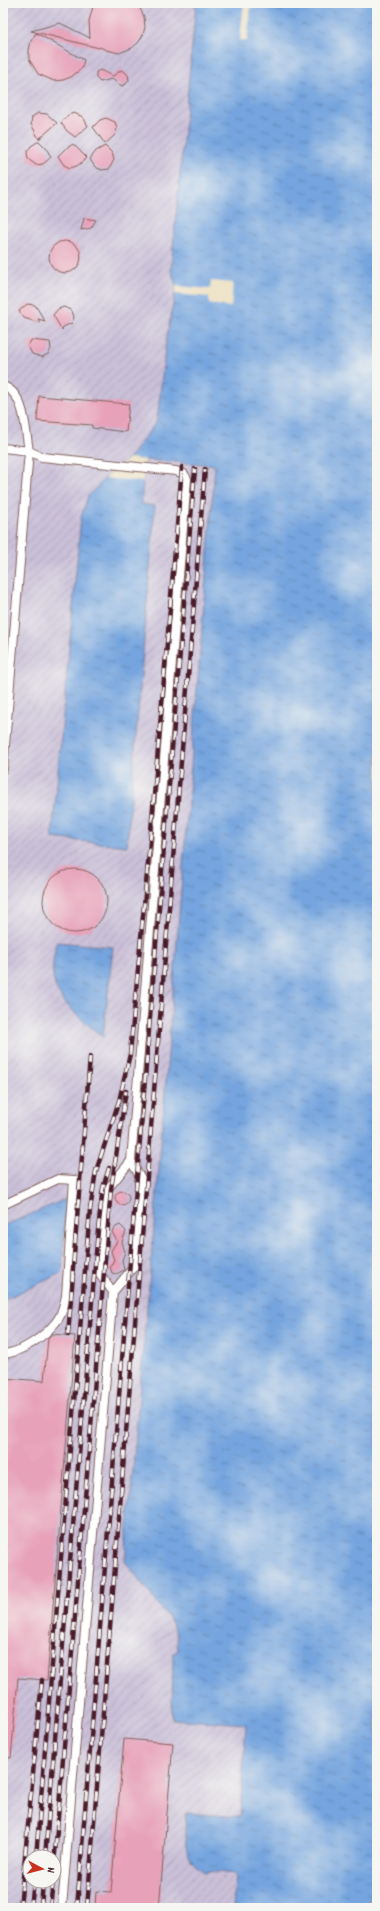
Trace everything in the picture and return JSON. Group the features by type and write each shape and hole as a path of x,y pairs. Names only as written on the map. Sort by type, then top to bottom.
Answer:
{"lane":[{"path":"3,386 11,390 20,402 29,451 3,769"},
{"path":"3,448 29,451 42,457 176,471 184,474 188,479 131,1161 142,1180 136,1264 112,1292 62,1908"},
{"path":"112,1292 98,1272 105,1192 131,1161"},
{"path":"3,1205 58,1179 74,1180 66,1296 62,1311 56,1322 45,1333 21,1349 3,1354"}],"shaded area":[{"path":"3,3 196,3 171,269 176,286 166,341 157,421 129,458 105,478 88,496 52,838 127,845 155,506 141,504 145,460 216,465 157,1192 125,1561 171,1621 177,1636 178,1651 173,1653 172,1719 246,1724 240,1818 186,1814 185,1838 206,1873 207,1871 236,1873 233,1908 3,1908"}],"water":[{"path":"196,3 377,3 377,1884 367,1908 233,1908 236,1874 207,1871 206,1873 192,1861 188,1855 185,1840 186,1813 240,1817 246,1724 172,1719 173,1653 178,1651 177,1636 171,1621 125,1561 157,1192 215,465 145,460 141,504 155,506 127,846 52,838 81,517 88,496 105,478 129,458 157,421 166,341 176,286 171,269"},
{"path":"56,942 113,947 103,1037 71,1009 58,992 54,983 53,969"},
{"path":"66,1199 62,1273 3,1300 3,1226"}],"pier":[{"path":"244,3 251,3 247,41 240,40"},
{"path":"211,281 233,283 231,307 209,304 209,297 175,294 176,286 210,289"},
{"path":"129,458 145,460 143,482 105,478"}],"building":[{"path":"94,3 135,3 140,8 144,17 145,27 143,35 138,43 132,48 119,53 100,47 99,48 31,31 60,23 90,38 89,21"},
{"path":"36,33 84,60 82,68 71,77 63,80 54,81 38,74 29,59 31,41"},
{"path":"100,70 113,76 121,70 128,75 129,80 122,86 112,79 100,82 96,78 96,72"},
{"path":"38,113 47,114 57,123 39,139 31,124 32,117"},
{"path":"74,113 83,117 88,126 75,137 67,131 61,123 68,115"},
{"path":"106,118 115,122 117,128 115,135 105,144 93,127 100,120"},
{"path":"39,141 46,148 51,157 43,164 36,165 28,159 27,152 31,146"},
{"path":"73,144 87,158 77,166 70,168 64,165 58,156"},
{"path":"105,146 112,153 114,160 109,169 102,170 95,167 90,159 96,151"},
{"path":"84,218 96,220 91,228 81,230"},
{"path":"62,241 68,241 77,245 81,257 77,269 68,273 62,273 53,269 49,260 49,254 53,245"},
{"path":"27,304 35,305 45,321 38,319 40,323 24,318 19,311"},
{"path":"64,307 72,311 74,317 72,323 63,327 62,330 53,315 58,309"},
{"path":"31,340 50,342 51,349 48,354 42,357 32,354 28,346"},
{"path":"39,396 129,404 126,432 92,428 92,425 37,421"},
{"path":"75,869 93,875 101,883 107,901 101,919 93,927 75,933 57,927 49,919 43,901 49,883 57,875"},
{"path":"119,1191 125,1191 129,1195 129,1201 125,1205 119,1205 115,1201 115,1195"},
{"path":"120,1225 126,1231 122,1242 125,1252 122,1260 124,1270 116,1274 112,1273 110,1267 114,1260 111,1251 117,1241 112,1232 114,1228"},
{"path":"52,1334 75,1336 47,1680 18,1678 11,1758 3,1757 3,1378 44,1381 48,1338"},
{"path":"124,1739 173,1743 159,1908 95,1908 96,1891 111,1892"}],"railway":[{"path":"37,1849 90,1210 96,1171 119,1101 130,1054 151,831 182,467"},
{"path":"77,1908 195,469"},
{"path":"87,1908 205,469"},
{"path":"72,1280 90,1057"},
{"path":"55,1849 111,1189 126,1091"},
{"path":"46,1849 98,1230 103,1188 109,1168"},
{"path":"68,1335 73,1275"},
{"path":"20,1908 42,1680"},
{"path":"31,1908 33,1889"},
{"path":"41,1908 42,1889"},
{"path":"50,1908 52,1889"}]}
